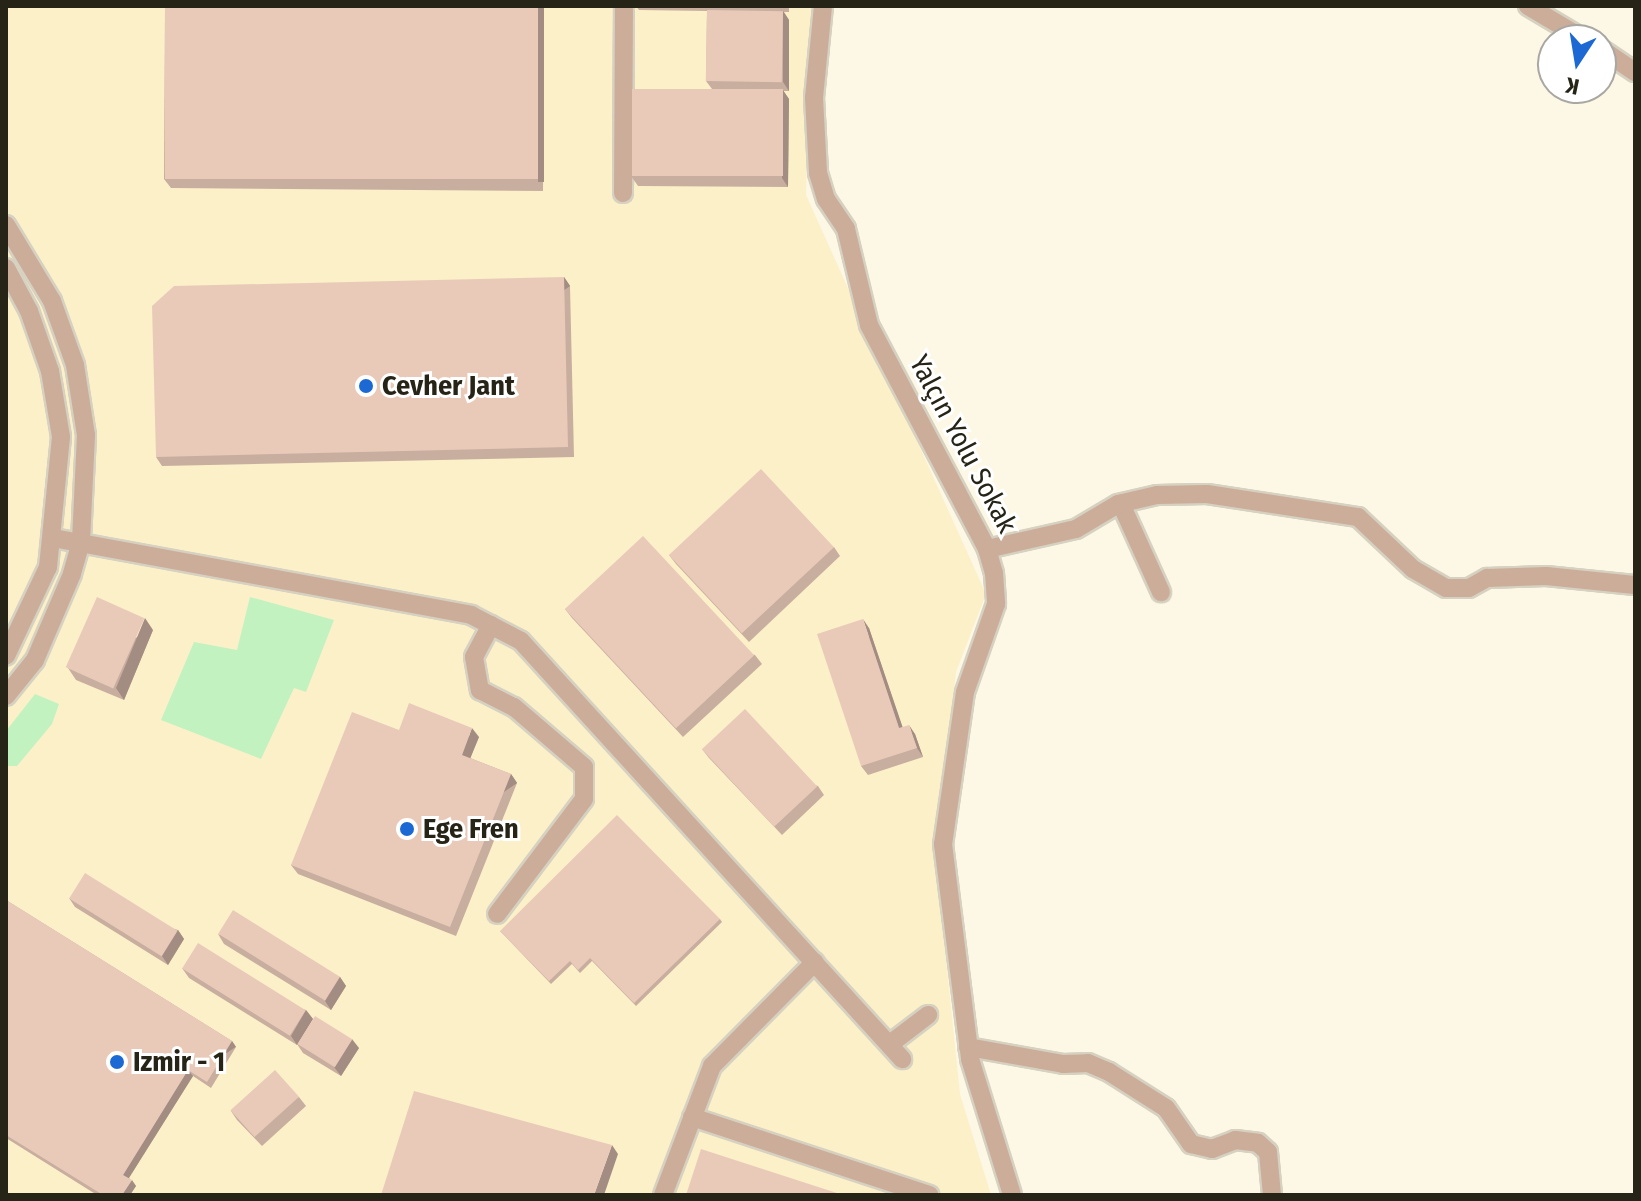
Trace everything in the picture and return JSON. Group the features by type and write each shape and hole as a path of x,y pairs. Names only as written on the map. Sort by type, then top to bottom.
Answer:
{"street":[{"path":"623,193 624,6"},
{"name":"Yalçın Yolu Sokak","path":"823,6 814,98 818,173 826,199 846,229 869,325 987,549 996,604 965,692 943,844 968,1047 1012,1195"},
{"path":"1528,6 1558,24"},
{"path":"1617,60 1635,72"},
{"path":"6,225 52,301 75,365 86,435 81,542 35,660 6,696"},
{"path":"6,268 29,311 50,371 61,437 48,567 6,656"},
{"path":"987,549 1076,529 1121,504 1157,495 1207,494 1345,512 1358,517 1413,569 1446,588 1469,588 1487,578 1546,576 1635,585"},
{"path":"1121,504 1161,592"},
{"path":"53,538 471,615 521,641 902,1059"},
{"path":"491,625 474,657 480,690 514,707 584,767 584,799 497,914"},
{"path":"663,1195 712,1066 815,962"},
{"path":"890,1044 928,1015"},
{"path":"968,1047 1063,1064 1088,1063 1166,1108 1191,1144 1212,1149 1235,1140 1258,1143 1268,1152 1272,1195"},
{"path":"692,1117 929,1195"}],"shaded area":[{"path":"6,6 811,6 806,195 986,594 956,672 936,862 960,1094 991,1195 6,1195"}],"green space":[{"path":"250,597 334,620 306,692 294,688 261,759 161,720 194,642 237,650"},
{"path":"35,694 59,704 52,724 17,766 6,766 6,731"}],"building":[{"path":"165,6 538,6 538,179 165,179"},
{"path":"707,10 783,11 782,82 706,81"},
{"path":"632,89 783,89 783,176 632,176"},
{"name":"Cevher Jant","path":"564,277 568,447 156,457 152,306 174,286"},
{"path":"761,469 834,547 742,633 669,555"},
{"path":"643,536 754,655 676,728 565,609"},
{"path":"97,597 145,618 113,688 66,667"},
{"path":"863,619 899,728 909,725 917,748 861,766 817,634"},
{"name":"Ege Fren","path":"409,703 472,728 462,755 511,774 450,927 291,865 352,712 399,730"},
{"path":"745,709 817,787 774,827 702,749"},
{"path":"617,815 720,919 634,1003 590,958 578,970 570,961 549,981 500,931"},
{"path":"85,873 177,931 162,956 69,898"},
{"name":"Izmir - 1","path":"6,900 232,1041 207,1082 188,1070 123,1175 132,1180 122,1195 103,1195 6,1135"},
{"path":"233,910 340,977 325,1001 218,934"},
{"path":"198,943 306,1010 290,1036 182,968"},
{"path":"315,1016 352,1039 335,1067 298,1044"},
{"path":"275,1070 299,1097 255,1137 230,1110"},
{"path":"414,1091 612,1145 594,1195 381,1195"},
{"path":"701,1149 843,1195 686,1195"}],"place":[{"name":"Cevher Jant","path":"366,386"},
{"name":"Ege Fren","path":"407,829"},
{"name":"Izmir - 1","path":"117,1062"}]}
